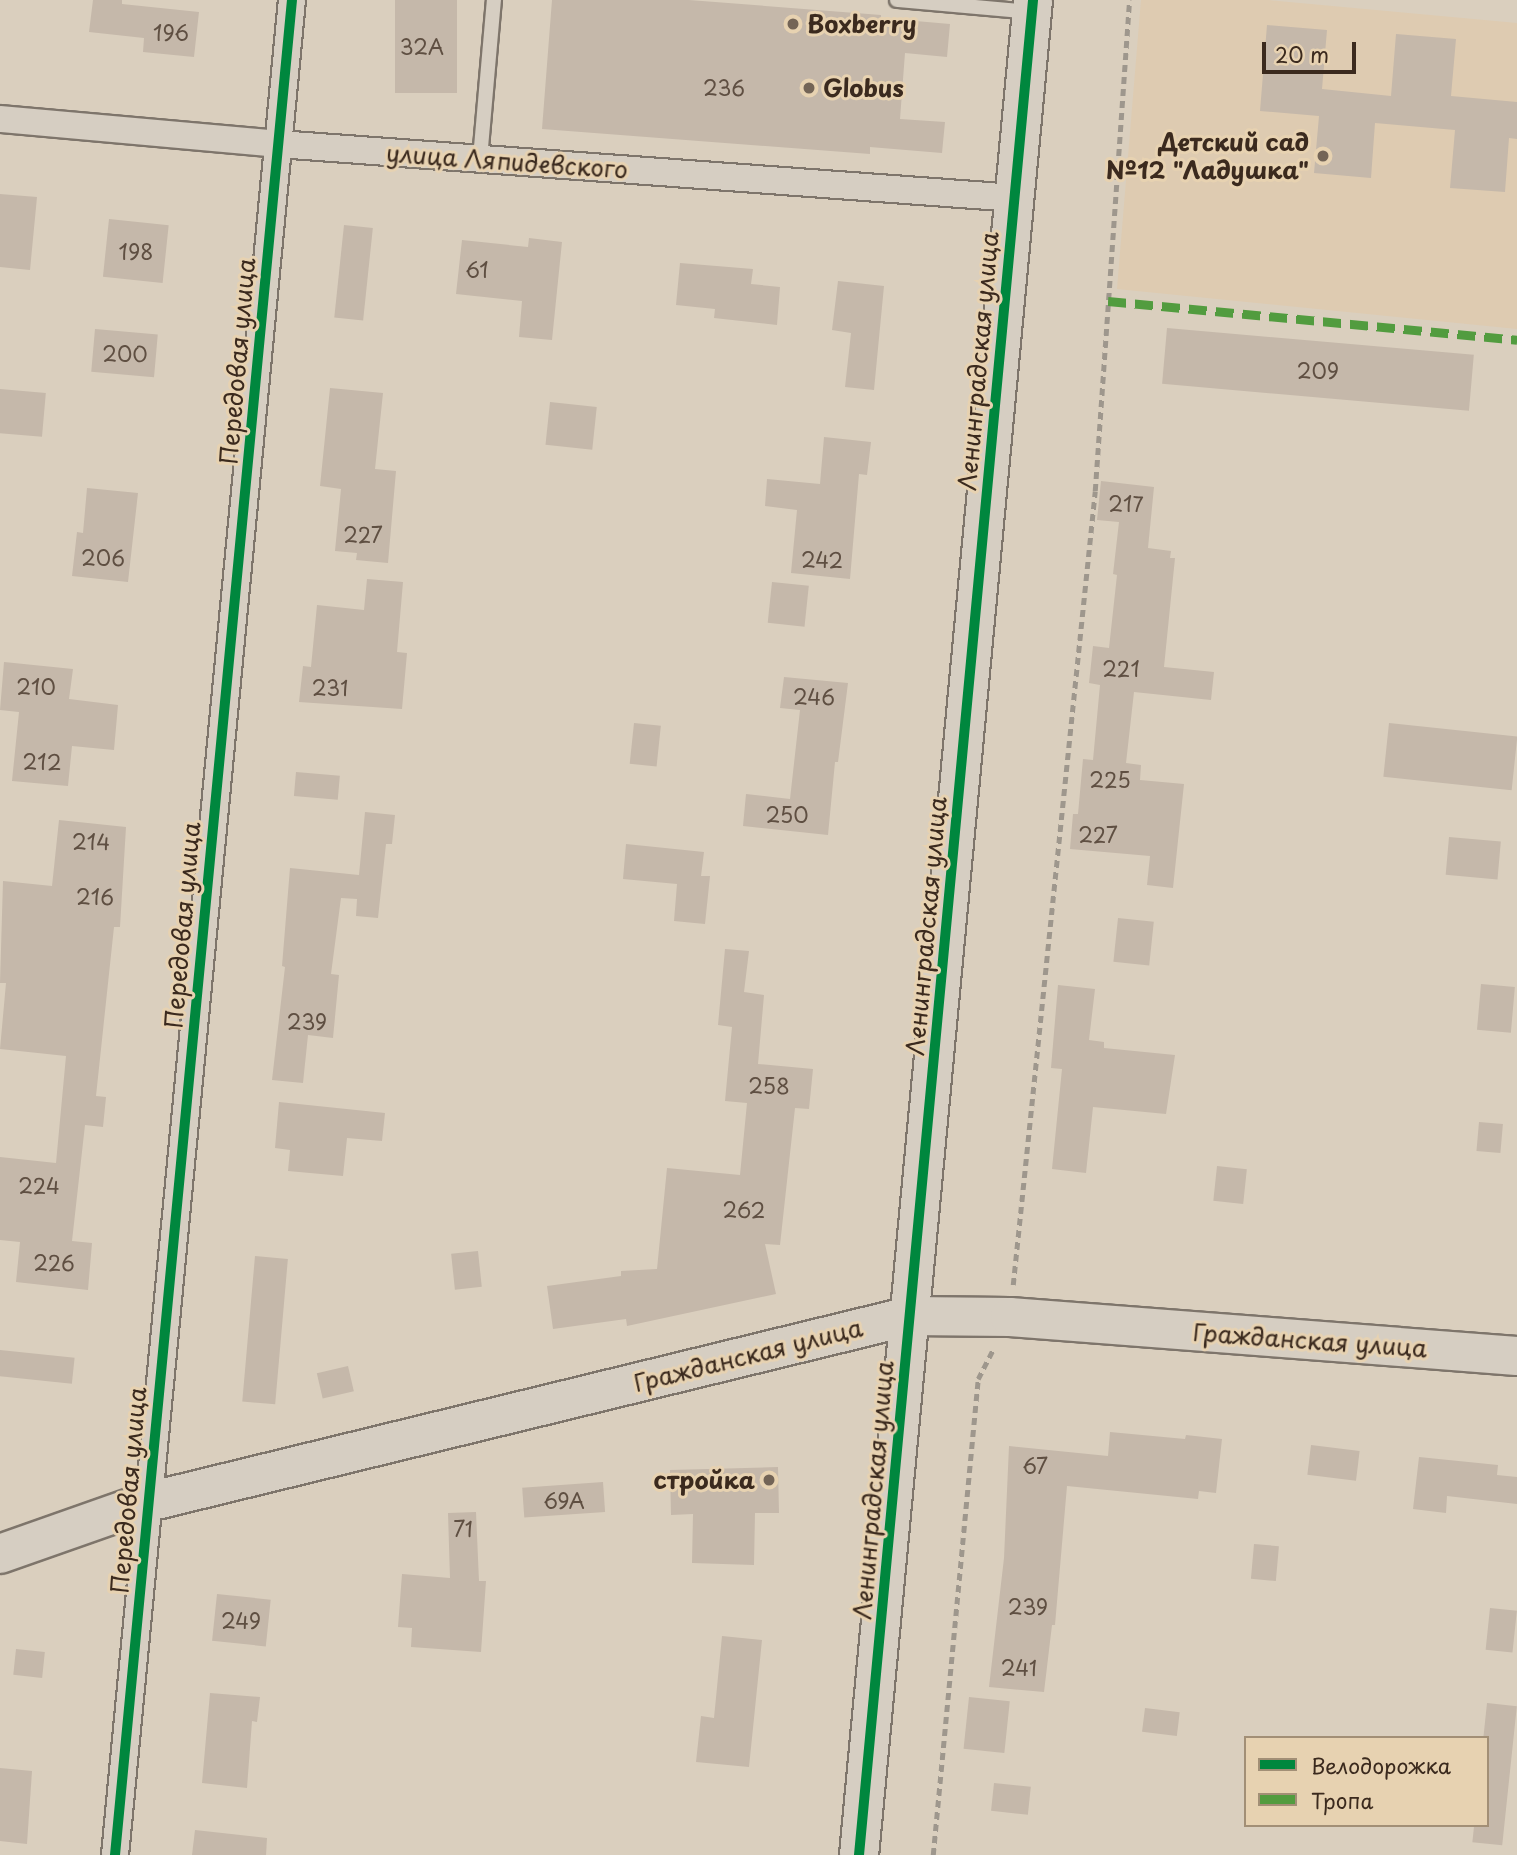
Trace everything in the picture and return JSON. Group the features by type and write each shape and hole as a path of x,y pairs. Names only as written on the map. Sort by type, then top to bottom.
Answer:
{"street":[{"name":"Передовая улица","path":"115,1855 292,0"},
{"name":"Ленинградская улица","path":"859,1855 1032,6"},
{"name":"улица Ляпидевского","path":"0,119 278,144 1014,198"},
{"name":"Гражданская улица","path":"0,1554 148,1502 910,1315 1010,1317 1517,1356"}],"lane":[{"path":"480,159 494,0"},
{"path":"897,0 1032,6"}],"path":[{"path":"933,1855 978,1379 1010,1317 1095,491 1129,0"}],"shaded area":[{"name":"Детский сад №12 \"Ладушка\"","path":"1141,0 1268,0 1517,23 1517,329 1117,289"}],"building":[{"path":"93,0 122,0 122,4 199,12 194,57 143,52 144,38 89,32"},
{"path":"395,0 457,0 457,93 395,93"},
{"path":"552,0 689,0 881,15 881,18 950,24 947,57 905,53 900,119 945,122 942,153 870,147 870,154 542,129"},
{"path":"1267,25 1327,30 1322,89 1391,96 1396,34 1456,39 1451,96 1517,102 1517,139 1509,138 1505,192 1450,188 1455,130 1375,123 1371,178 1314,173 1319,116 1260,111"},
{"path":"0,194 37,197 30,270 0,267"},
{"path":"109,219 169,225 163,283 103,277"},
{"path":"344,225 373,228 363,321 334,317"},
{"path":"529,238 562,242 552,340 519,337 522,301 456,294 462,240 528,247"},
{"path":"680,263 753,269 751,284 780,287 777,325 714,318 715,309 676,305"},
{"path":"838,281 884,286 874,390 845,387 851,333 832,330"},
{"path":"1167,328 1474,355 1469,411 1162,384"},
{"path":"95,329 158,334 154,377 91,372"},
{"path":"330,388 383,393 375,469 396,471 388,563 356,560 357,553 335,551 341,489 320,486"},
{"path":"0,389 46,393 42,437 0,433"},
{"path":"550,402 597,407 592,450 546,445"},
{"path":"824,437 871,442 867,475 859,474 850,579 791,573 797,510 765,506 767,479 820,484"},
{"path":"1101,481 1154,487 1148,548 1171,551 1170,558 1175,558 1164,667 1214,672 1211,700 1134,692 1126,763 1141,765 1140,780 1184,784 1173,888 1147,885 1150,856 1070,849 1073,814 1078,814 1083,759 1093,760 1100,685 1089,683 1093,646 1109,648 1117,575 1113,574 1119,522 1097,520"},
{"path":"87,488 138,493 128,582 72,576 77,532 83,533"},
{"path":"367,579 403,582 397,652 407,653 402,709 299,702 303,666 311,667 317,605 364,610"},
{"path":"772,582 809,586 805,627 768,623"},
{"path":"4,662 73,669 69,699 118,705 114,750 72,746 68,786 12,781 19,712 0,710"},
{"path":"784,677 848,683 838,762 835,762 828,835 743,826 746,794 790,799 800,710 780,708"},
{"path":"634,723 661,726 657,767 630,764"},
{"path":"1389,723 1517,736 1512,790 1383,777"},
{"path":"296,772 340,776 338,800 294,796"},
{"path":"365,812 395,815 392,844 386,844 378,918 356,916 357,899 341,898 331,974 339,975 333,1038 308,1035 303,1083 272,1080 285,967 282,966 290,868 359,875"},
{"path":"59,820 126,827 120,927 114,927 96,1096 106,1097 103,1127 85,1125 72,1241 92,1243 88,1290 16,1282 20,1242 0,1240 0,1157 56,1163 66,1056 0,1049 6,983 0,983 3,881 52,886"},
{"path":"1449,837 1501,842 1497,879 1446,875"},
{"path":"626,844 704,852 701,876 710,876 705,924 674,921 677,884 623,879"},
{"path":"1118,918 1154,922 1149,966 1113,962"},
{"path":"725,949 749,951 744,992 764,995 758,1064 813,1069 809,1109 795,1108 780,1245 765,1244 776,1294 627,1326 626,1319 553,1329 547,1286 621,1276 621,1271 657,1269 667,1168 740,1175 747,1103 725,1101 732,1027 718,1025"},
{"path":"1481,984 1515,987 1511,1033 1477,1030"},
{"path":"1058,985 1095,989 1089,1040 1104,1042 1104,1048 1175,1055 1166,1114 1093,1107 1086,1173 1052,1169 1062,1069 1051,1068"},
{"path":"279,1102 385,1113 382,1141 347,1138 343,1176 288,1171 290,1150 275,1148"},
{"path":"1479,1122 1503,1124 1500,1153 1476,1151"},
{"path":"1217,1166 1247,1169 1243,1204 1213,1201"},
{"path":"478,1251 482,1287 455,1290 451,1254"},
{"path":"255,1256 288,1259 275,1404 242,1401"},
{"path":"0,1350 75,1358 72,1384 0,1376"},
{"path":"348,1366 354,1391 323,1399 317,1373"},
{"path":"1110,1432 1185,1439 1186,1435 1222,1439 1216,1493 1199,1491 1198,1499 1067,1486 1055,1625 1052,1625 1044,1692 989,1687 1004,1558 1009,1446 1108,1456"},
{"path":"1311,1445 1360,1451 1356,1481 1307,1475"},
{"path":"1419,1457 1498,1465 1497,1475 1517,1477 1517,1504 1447,1496 1446,1513 1413,1509"},
{"path":"778,1467 779,1513 755,1513 754,1565 692,1563 693,1514 671,1515 670,1470"},
{"path":"603,1482 605,1512 524,1518 522,1488"},
{"path":"476,1512 479,1581 486,1581 481,1652 411,1647 412,1628 398,1627 402,1574 450,1578 448,1513"},
{"path":"1254,1544 1279,1546 1276,1581 1251,1579"},
{"path":"217,1594 271,1600 266,1646 212,1641"},
{"path":"1490,1608 1517,1611 1512,1653 1486,1650"},
{"path":"722,1636 762,1640 749,1767 696,1762 701,1716 714,1718"},
{"path":"16,1649 45,1652 42,1678 13,1675"},
{"path":"210,1693 260,1697 257,1722 252,1721 247,1788 202,1783"},
{"path":"969,1697 1010,1701 1004,1753 964,1749"},
{"path":"1487,1703 1517,1706 1502,1845 1472,1842 1474,1827 1489,1827 1489,1736 1484,1736"},
{"path":"1145,1708 1180,1712 1177,1736 1142,1732"},
{"path":"0,1768 32,1771 27,1844 0,1841"},
{"path":"994,1783 1031,1787 1028,1815 991,1811"},
{"path":"195,1830 267,1838 266,1855 192,1855"}],"marked path":[{"path":"1108,301 1517,340"}],"cycle path":[{"path":"115,1855 292,0"},
{"path":"859,1855 1033,0"}],"place":[{"name":"Boxberry","path":"793,24"},
{"name":"Globus","path":"809,88"},
{"name":"Детский сад №12 \"Ладушка\"","path":"1323,156"},
{"name":"стройка","path":"769,1480"}]}
